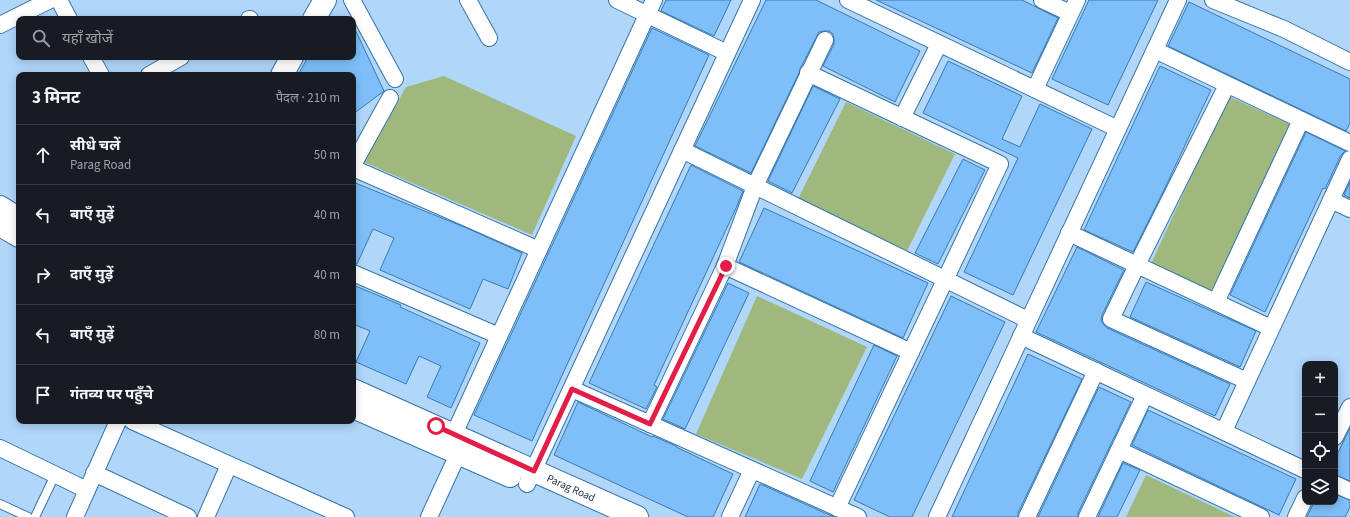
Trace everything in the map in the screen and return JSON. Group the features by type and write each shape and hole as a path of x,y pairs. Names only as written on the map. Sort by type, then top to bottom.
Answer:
{"street":[{"path":"19,16 50,0"},
{"path":"59,0 67,16"},
{"path":"301,16 310,0"},
{"path":"316,16 325,0"},
{"path":"352,0 395,79"},
{"path":"468,0 488,38"},
{"path":"617,0 727,53"},
{"path":"429,517 499,336 654,0"},
{"path":"531,477 752,0"},
{"path":"848,0 1118,129"},
{"path":"1035,89 1074,7 1042,0"},
{"path":"937,517 1178,0"},
{"path":"1213,0 1284,29 1350,62"},
{"path":"0,26 16,18"},
{"path":"650,424 726,266 755,186 825,40"},
{"path":"902,118 939,44"},
{"path":"1154,50 1350,143"},
{"path":"93,60 99,72"},
{"path":"154,72 176,60"},
{"path":"270,72 276,60"},
{"path":"284,72 290,60"},
{"path":"808,73 1000,164 837,508"},
{"path":"1228,85 1137,264 1111,319 1247,380"},
{"path":"356,160 390,98"},
{"path":"1216,302 1301,120"},
{"path":"682,150 1028,320"},
{"path":"1224,431 1350,159"},
{"path":"356,169 539,250"},
{"path":"1331,200 1350,209"},
{"path":"0,207 16,217"},
{"path":"0,224 16,234"},
{"path":"1069,233 1272,328"},
{"path":"726,266 911,352"},
{"path":"356,274 499,336"},
{"path":"1021,336 1303,469"},
{"path":"1027,517 1096,371"},
{"path":"572,389 858,517"},
{"name":"Parag Road","path":"356,392 456,444 531,477 637,517"},
{"path":"1087,517 1146,394"},
{"path":"1342,429 1350,407"},
{"name":"Parag Road","path":"356,408 456,444"},
{"path":"81,515 86,490 117,424"},
{"path":"139,424 346,517"},
{"path":"0,448 86,490"},
{"path":"1119,450 1261,517"},
{"path":"206,517 229,465"},
{"path":"730,517 752,470"},
{"path":"94,473 188,517"},
{"name":"Parag Road","path":"531,477 602,517"},
{"path":"1338,485 1350,491"},
{"path":"1296,517 1302,504"}],"lane":[{"path":"35,517 54,475"},
{"path":"0,504 28,517"}],"green space":[{"path":"444,76 576,136 532,235 364,162 406,87"},
{"path":"1228,96 1292,125 1215,293 1151,264"},
{"path":"846,102 955,154 907,251 798,199"},
{"path":"757,296 867,347 802,479 696,434"},
{"path":"1146,475 1235,517 1126,517"}],"building":[{"path":"666,0 731,0 714,36 661,11"},
{"path":"766,0 816,0 920,51 895,102 823,66 834,44 834,39 833,34 829,31 819,32 751,173 695,146"},
{"path":"876,0 1022,0 1058,18 1032,73"},
{"path":"1089,0 1158,0 1108,105 1052,79"},
{"path":"1189,2 1350,79 1350,123 1346,131 1168,46"},
{"path":"652,28 709,55 532,441 474,415"},
{"path":"356,31 384,91 356,112 356,72 300,72 306,60 356,60"},
{"path":"948,61 1022,96 1002,139 1020,147 1040,104 1092,129 1013,295 964,272 1018,158 923,113"},
{"path":"1160,66 1211,90 1133,252 1084,230"},
{"path":"813,86 840,99 792,193 768,181"},
{"path":"1306,132 1345,151 1341,155 1325,189 1323,188 1265,312 1230,295"},
{"path":"963,159 985,170 938,264 915,253"},
{"path":"691,165 743,191 654,385 657,387 646,409 589,383"},
{"path":"1350,182 1350,198 1344,195"},
{"path":"356,183 469,229 522,253 508,289 483,279 470,309 380,270 394,238 373,229 357,264"},
{"path":"764,208 928,283 903,338 739,262"},
{"path":"1077,247 1124,270 1102,315 1101,321 1107,328 1230,384 1215,416 1036,332"},
{"path":"1146,282 1256,331 1240,367 1130,317"},
{"path":"728,283 749,293 685,429 663,419"},
{"path":"356,286 401,305 400,307 480,343 451,408 427,397 441,366 419,356 406,384 356,362 370,331 356,325"},
{"path":"951,296 1005,322 912,517 890,517 854,500"},
{"path":"874,345 897,356 833,492 810,481"},
{"path":"1028,354 1082,379 1018,513 1018,517 952,517"},
{"path":"1099,387 1131,402 1078,513 1078,517 1038,517"},
{"path":"578,402 652,437 653,436 676,446 733,474 713,517 688,517 554,455"},
{"path":"1148,410 1296,479 1279,515 1132,445"},
{"path":"1350,428 1350,481 1338,476 1338,453"},
{"path":"1123,463 1140,470 1117,517 1098,517"},
{"path":"760,484 834,517 745,517"},
{"path":"1338,495 1350,500 1350,507 1345,517 1307,517 1313,505 1338,505"}],"route":[{"path":"436,426 534,471 572,389 650,424 726,266"}]}
